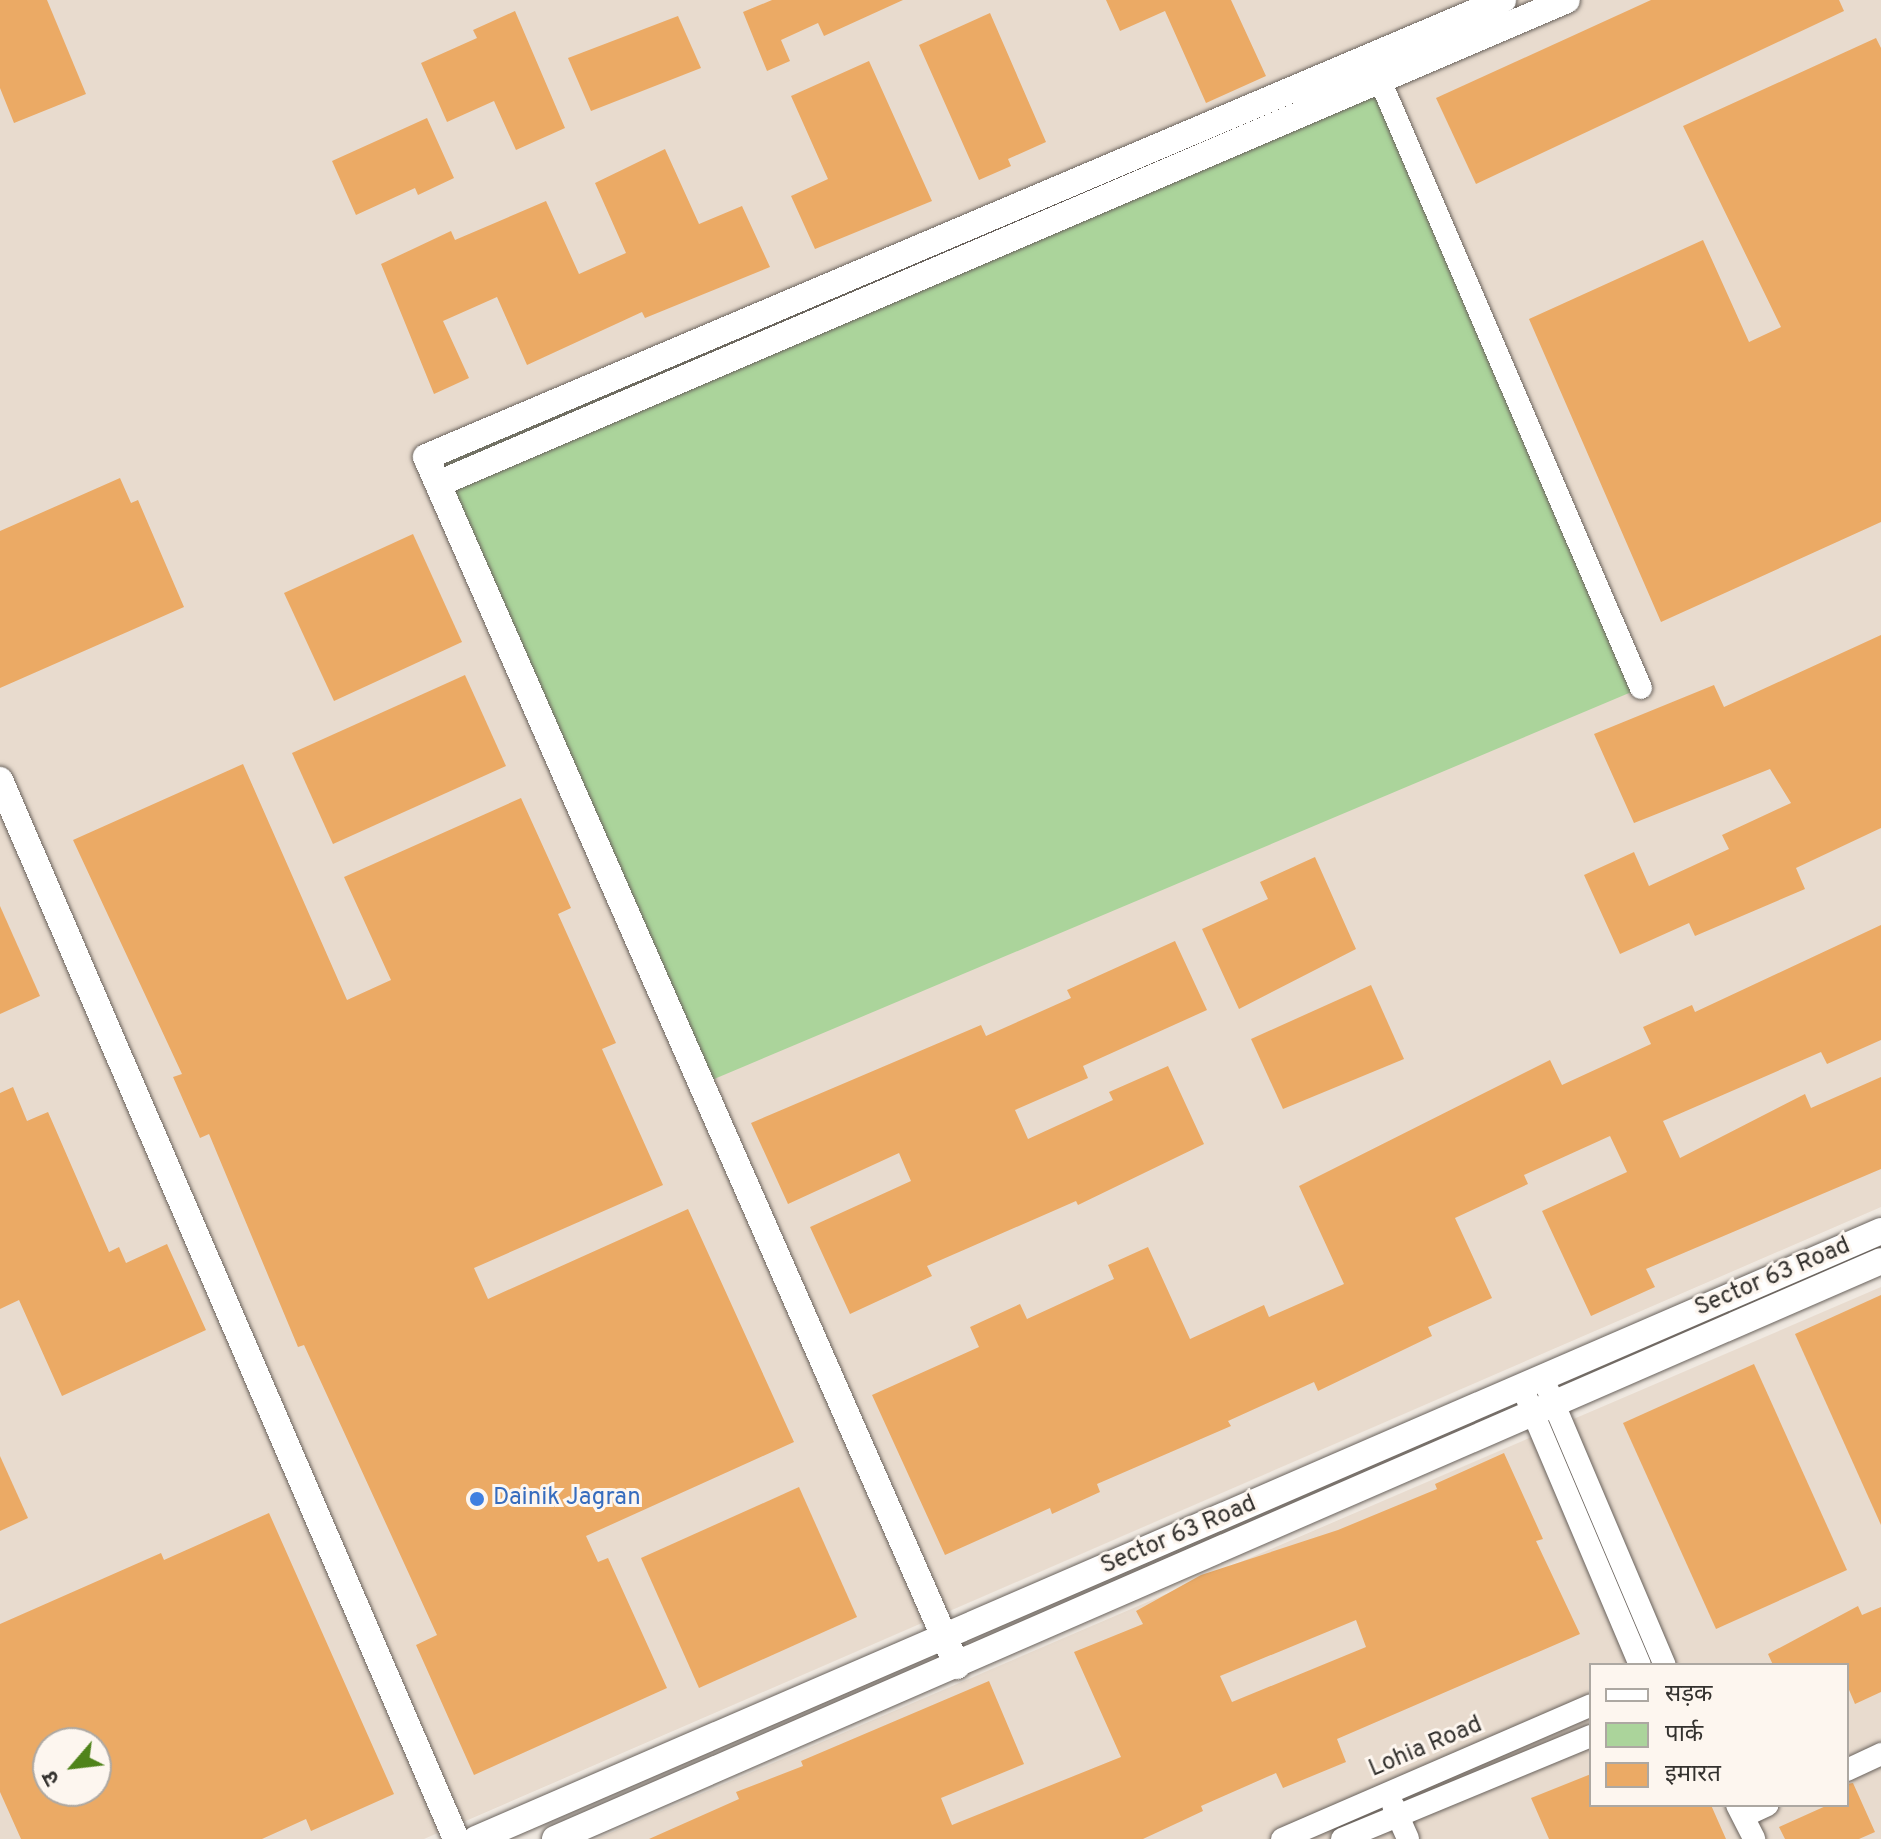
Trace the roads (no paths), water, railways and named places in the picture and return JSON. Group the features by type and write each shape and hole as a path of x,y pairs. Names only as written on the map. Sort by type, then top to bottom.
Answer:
{"street":[{"path":"438,484 1375,68 1503,0"},
{"path":"957,1666 426,457 1375,68 1567,0"},
{"path":"1375,68 1641,688"},
{"path":"0,780 456,1839"},
{"name":"Sector 63 Road","path":"476,1839 1881,1231"},
{"name":"Sector 63 Road","path":"555,1839 1881,1261"},
{"path":"1532,1382 1664,1663"},
{"path":"1544,1408 1639,1663"},
{"name":"Lohia Road","path":"1282,1839 1589,1706"},
{"path":"1342,1839 1377,1832 1398,1816 1589,1737"},
{"path":"1849,1769 1881,1754"},
{"path":"1388,1793 1408,1839"},
{"path":"1364,1804 1377,1832"},
{"path":"1740,1810 1754,1839"}],"place":[{"name":"Dainik Jagran","path":"477,1499"}]}
